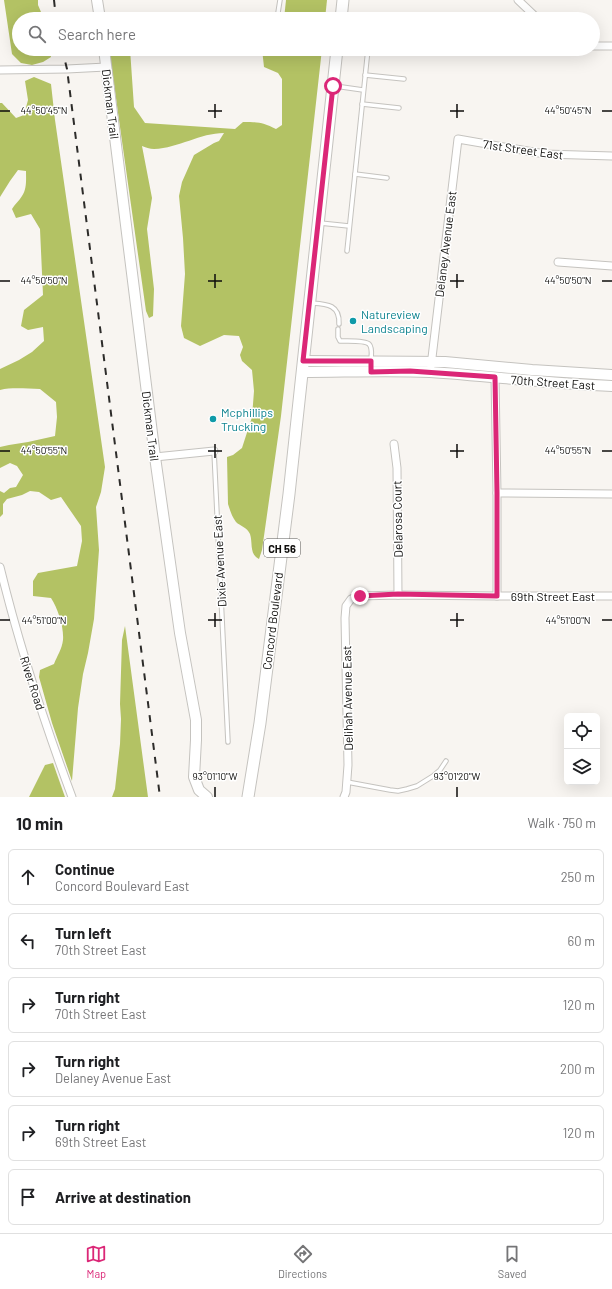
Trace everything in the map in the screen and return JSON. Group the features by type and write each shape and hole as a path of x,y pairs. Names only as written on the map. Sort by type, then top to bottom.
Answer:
{"main road":[{"path":"342,12 343,0"},
{"name":"CH 56","path":"302,372 336,56"},
{"name":"Concord Boulevard","path":"248,797 260,722 289,494 302,372"}],"street":[{"path":"98,0 99,12"},
{"path":"518,0 531,12"},
{"path":"600,46 612,46"},
{"name":"Dickman Trail","path":"105,56 155,457 180,633 196,720 194,777 199,790 207,797"},
{"path":"0,70 106,67"},
{"name":"71st Street East","path":"458,139 545,154 612,156"},
{"name":"Delaney Avenue East","path":"431,372 458,139"},
{"path":"558,262 612,266"},
{"name":"70th Street East","path":"303,361 571,384 612,386"},
{"name":"70th Street East","path":"302,372 431,362 551,372 612,375"},
{"path":"495,377 497,596"},
{"name":"Delarosa Court","path":"394,444 397,468 398,594"},
{"path":"155,457 214,451"},
{"path":"497,493 612,494"},
{"name":"River Road","path":"0,568 16,631 72,797"},
{"name":"69th Street East","path":"351,599 360,596 398,594 612,596"},
{"name":"Delihah Avenue East","path":"344,797 348,765 345,618 346,606 351,599"}],"lane":[{"path":"278,12 280,0"},
{"path":"346,251 367,56"},
{"path":"365,75 404,79"},
{"path":"333,86 363,90"},
{"path":"362,104 399,108"},
{"path":"355,174 387,178"},
{"path":"318,222 349,226"},
{"path":"309,302 334,308 338,311 339,324"},
{"path":"338,329 338,337 340,341 365,342 370,345 371,366"},
{"name":"Dixie Avenue East","path":"214,451 228,742"},
{"path":"346,782 398,791 407,790 417,786 433,776 440,770 446,761"}],"green space":[{"path":"4,0 38,0 38,5 41,12 12,12 12,54"},
{"path":"286,0 327,0 326,12 285,12"},
{"path":"14,56 51,56 43,62 32,65 21,63"},
{"path":"110,56 130,56 134,107 145,123 235,129 243,122 252,122 264,124 276,129 282,125 282,79 278,73 264,67 263,56 321,56 281,416 262,550 259,559 254,554 249,532 236,522 232,516 228,504 227,457 233,455 242,448 252,417 254,391 252,370 242,361 240,355 243,347 239,336 224,335 200,346 184,338 181,326 185,274 179,196 182,182 194,155 219,141 224,133 206,135 163,148 152,149 142,146 152,198 147,229 154,289 153,316 149,318 146,311"},
{"path":"34,77 51,84 105,467 101,492 96,507 99,550 94,619 78,708 72,781 52,723 39,677 40,670 54,664 61,649 63,635 61,624 56,607 51,598 33,596 33,581 38,573 77,566 82,541 81,526 61,497 51,500 39,492 30,491 7,499 3,504 3,514 0,517 0,491 4,493 10,488 16,487 23,475 17,466 10,463 0,468 0,447 55,436 57,417 56,402 40,389 15,388 0,390 0,369 32,352 44,341 43,327 28,330 21,326 24,310 43,295 40,229 31,214 16,218 12,209 24,193 26,171 18,170 0,197 0,103 2,103 16,118 24,115 28,100 25,81"},
{"path":"125,626 148,797 112,797 115,789 120,744 122,640"},
{"path":"53,763 65,797 29,797 45,765"}],"railway":[{"path":"54,0 55,12"},
{"path":"64,56 67,69 160,797"}],"place":[{"name":"Natureview Landscaping","path":"353,321"},
{"name":"Mcphillips Trucking","path":"213,419"}],"route":[{"path":"333,86 303,361 371,361 371,372 410,371 495,377 497,596 398,594 360,596"}]}
